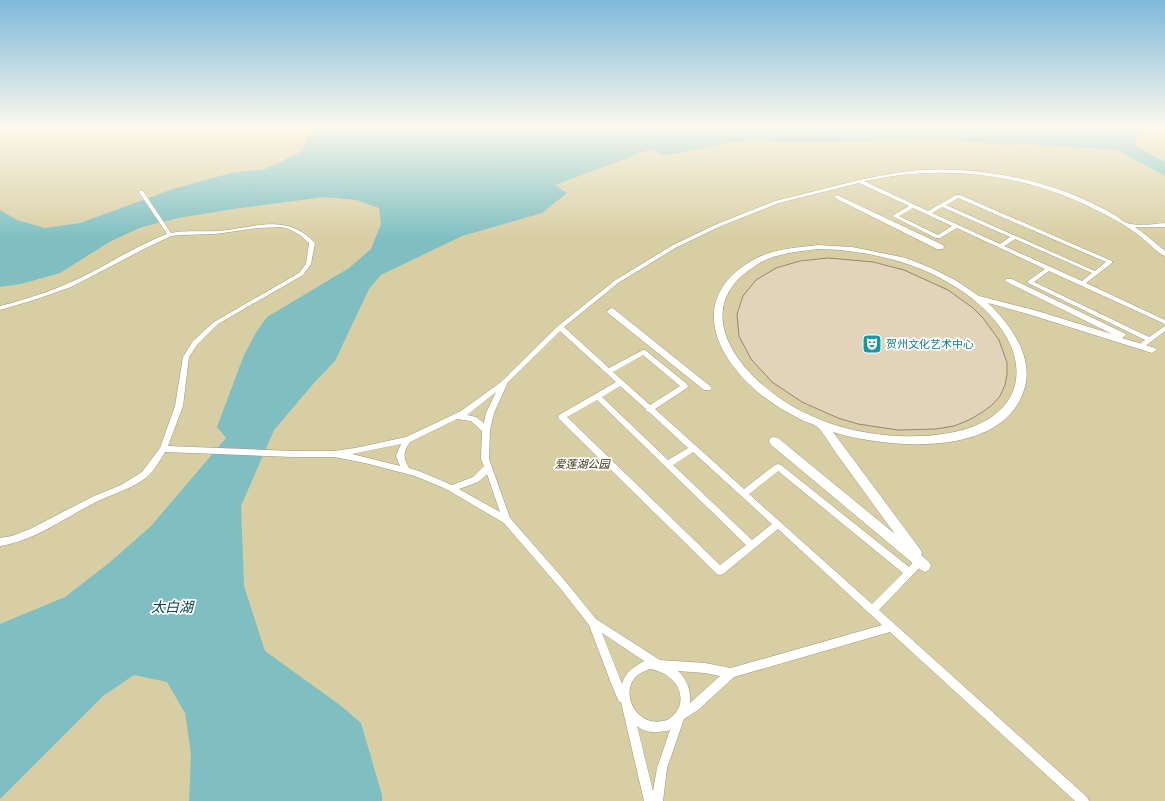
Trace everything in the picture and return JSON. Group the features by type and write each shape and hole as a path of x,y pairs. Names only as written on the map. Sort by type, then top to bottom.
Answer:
{"street":[{"path":"837,197 940,247"},
{"path":"817,248 852,249 888,256 924,268 958,285 976,297 998,318 1015,342 1022,367 1020,391 1006,412 981,429 947,439 906,442 863,436 820,423 794,411 771,397 741,371 723,344 717,318 721,295 735,276 757,261 784,252 817,248"},
{"path":"976,297 1031,312 1152,350 1009,281"},
{"path":"611,311 707,388"},
{"path":"774,441 925,566 820,423"}],"lane":[{"path":"163,448 293,454 334,454 407,440 455,417 482,401 560,328 616,282 671,248 694,236 777,202 858,181 889,175 926,171 956,171 994,175 1027,182 1096,207 1129,226 1156,245 1165,254"},
{"path":"858,181 1165,322"},
{"path":"141,192 170,235"},
{"path":"928,213 958,196 1110,262 1082,284"},
{"path":"942,205 1096,273"},
{"path":"913,206 895,216 938,237 956,226"},
{"path":"0,308 36,298 71,284 170,235 222,232 276,225 294,228 305,235 312,243 312,256 308,268 301,274 216,322 195,343 186,357 179,406 163,448 145,474 124,488 97,498 33,532 12,540 0,542"},
{"path":"1129,226 1165,225"},
{"path":"1000,246 1014,237"},
{"path":"1048,269 1030,282 1150,340"},
{"path":"560,328 1083,801"},
{"path":"1142,345 1165,328"},
{"path":"609,371 644,352 686,386 649,408"},
{"path":"505,381 490,413 486,430 485,459 507,520 593,622 673,672 683,685 685,696 684,707 662,768 657,801"},
{"path":"621,382 562,417 720,572 778,524"},
{"path":"597,396 752,544"},
{"path":"455,417 474,418 486,430"},
{"path":"406,471 400,458 401,449 407,440"},
{"path":"668,464 694,448"},
{"path":"334,454 365,460 406,471 451,488 507,520"},
{"path":"744,493 778,467 909,573"},
{"path":"451,488 471,483 481,478 488,468"},
{"path":"872,610 920,561"},
{"path":"593,622 616,683 630,713 646,726 656,728 665,727 674,723 680,716 694,706 731,673 891,628"},
{"path":"650,801 624,692 632,673 640,667 649,664 705,668 731,673"}],"green space":[{"name":"爱莲湖公园","path":"0,164 1165,164 1165,801 0,801"}],"water":[{"name":"太白湖","path":"275,164 610,164 555,185 567,193 542,213 462,236 381,275 369,289 335,361 274,430 241,506 244,586 265,651 340,705 361,723 382,795 382,801 189,801 191,754 185,713 167,682 134,675 103,696 0,799 0,624 65,597 109,563 151,526 226,438 217,427 244,355 257,331 267,317 349,268 371,249 381,224 379,208 357,200 324,197 178,218 142,227 111,241 60,273 21,284 0,287 0,210 17,220 45,228 80,223 173,189 231,173 265,169"},
{"name":"太白湖","path":"1144,164 1165,164 1165,176"}],"building":[{"name":"贺州文化艺术中心","path":"828,258 873,262 904,270 948,290 973,308 983,318 999,340 1007,363 1005,385 1000,396 992,405 981,413 954,426 936,429 898,430 858,424 838,418 802,402 772,382 751,359 739,336 737,314 743,296 756,280 776,268 800,261"}],"place":[{"name":"贺州文化艺术中心","path":"872,344"}]}
